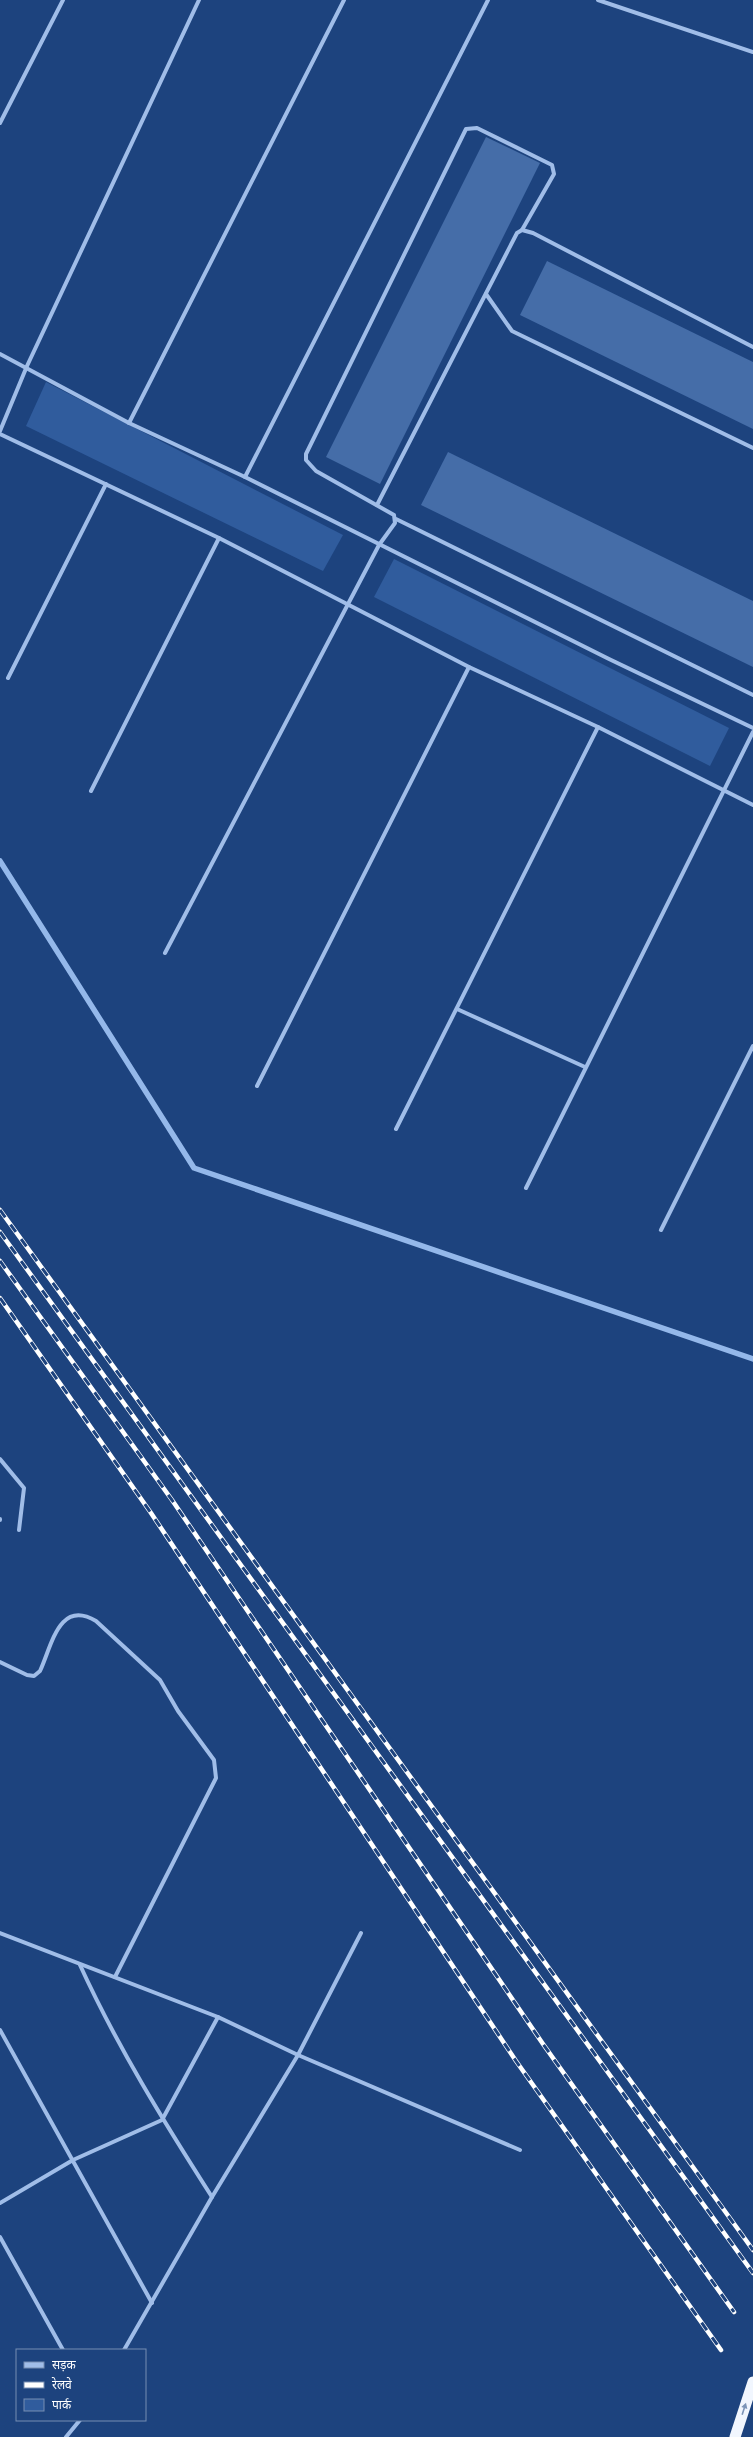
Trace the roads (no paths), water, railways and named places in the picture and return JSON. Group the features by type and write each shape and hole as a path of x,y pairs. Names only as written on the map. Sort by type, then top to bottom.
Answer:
{"highway":[{"path":"735,2437 753,2382"}],"street":[{"path":"0,124 63,0"},
{"path":"0,431 27,366 199,0"},
{"path":"129,423 344,0"},
{"path":"245,477 488,0"},
{"path":"598,0 753,52"},
{"path":"377,505 518,233 522,230 554,174 552,165 477,128 466,128 306,454 306,460 316,471 394,515 396,519 753,694"},
{"path":"522,230 533,233 753,348"},
{"path":"486,294 512,330 753,448"},
{"path":"0,354 27,366 129,423 245,477 379,545 753,728"},
{"path":"0,434 219,538 469,667 598,727 753,805"},
{"path":"8,678 106,484"},
{"path":"165,953 379,545 396,519"},
{"path":"91,790 219,538"},
{"path":"257,1086 469,667"},
{"path":"396,1129 598,727"},
{"path":"526,1188 753,732"},
{"path":"457,1009 585,1067"},
{"path":"661,1230 753,1046"},
{"path":"0,1459 24,1488 19,1530"},
{"path":"0,1662 27,1675 34,1676 40,1671 63,1620 75,1614 86,1616 96,1621 160,1680 178,1711 214,1760 216,1778 115,1977"},
{"path":"0,1933 218,2017 298,2055 520,2150"},
{"path":"125,2349 212,2198 298,2055 361,1933"},
{"path":"80,1964 102,2012 162,2120 212,2198"},
{"path":"0,2203 73,2160 162,2120 218,2017"},
{"path":"0,2030 152,2303"},
{"path":"0,2237 62,2349"},
{"path":"66,2437 79,2421"}],"waterway":[{"path":"0,861 194,1168 753,1359"}],"railway":[{"path":"0,1210 753,2250"},
{"path":"0,1232 753,2273"},
{"path":"0,1261 172,1500 543,2044 734,2312"},
{"path":"0,1298 151,1513 516,2061 721,2350"}]}
